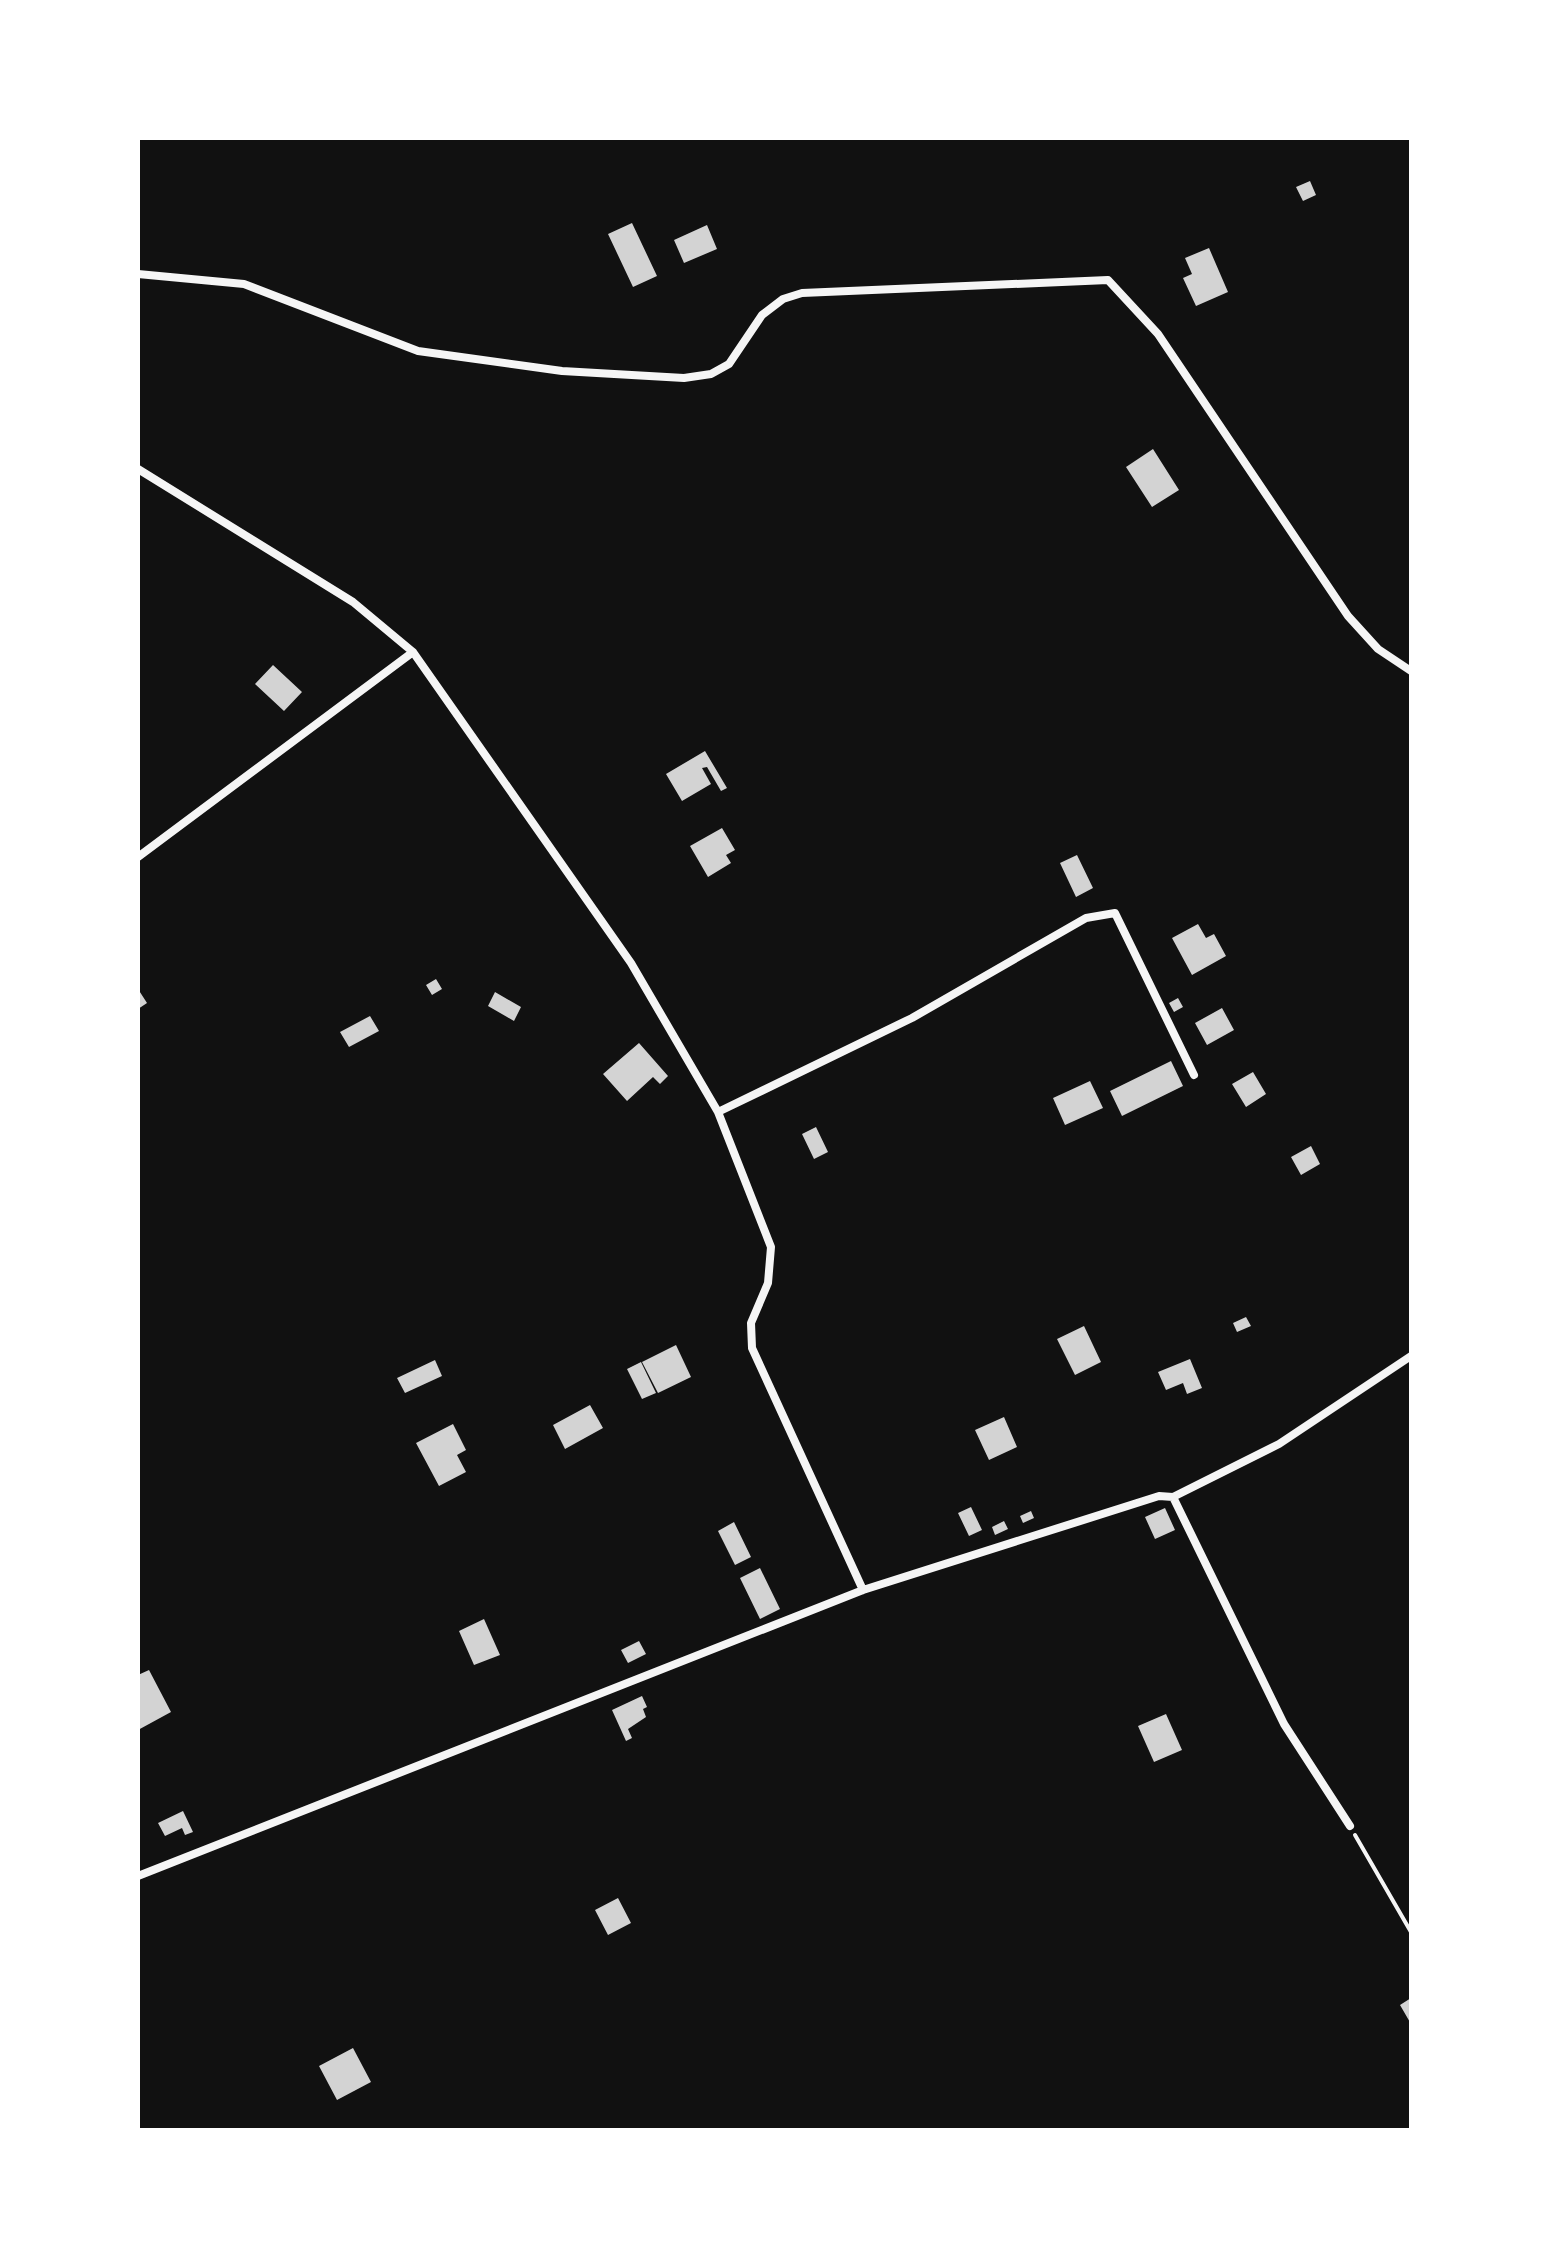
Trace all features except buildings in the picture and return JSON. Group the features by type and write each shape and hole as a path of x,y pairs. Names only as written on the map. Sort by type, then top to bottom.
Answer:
{"street":[{"path":"138,274 244,284 418,351 562,371 684,378 711,374 729,364 762,315 783,299 802,293 1108,280 1158,334 1348,616 1378,649 1411,671"},
{"path":"138,469 353,602 413,652 631,963 718,1112 771,1247 768,1283 751,1323 752,1348 863,1590"},
{"path":"138,857 413,652"},
{"path":"718,1112 912,1018 1086,918 1115,913 1194,1075"},
{"path":"138,1876 863,1590 1159,1496 1173,1497 1279,1444 1411,1356"},
{"path":"1173,1497 1284,1724 1350,1826"}],"path":[{"path":"1350,1826 1411,1932"}]}
